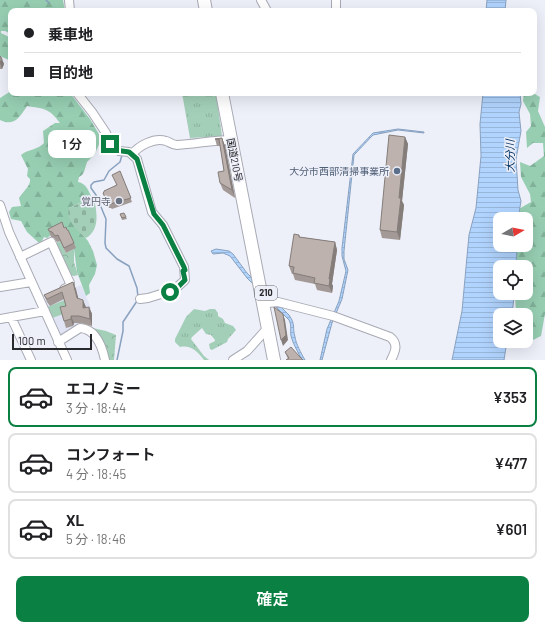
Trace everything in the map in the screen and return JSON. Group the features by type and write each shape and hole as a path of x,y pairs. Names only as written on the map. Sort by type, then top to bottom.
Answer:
{"highway":[{"name":"国道210号","path":"223,96 274,360"},
{"name":"国道210号","path":"248,227 281,360"}],"street":[{"path":"79,96 106,133 113,148 132,154 138,162 154,214 163,225 185,270 183,271 185,280 176,289 140,299"},
{"path":"132,154 140,146 157,140 164,140 176,145 204,141 231,140"},
{"path":"0,205 6,225 67,360"},
{"path":"20,257 51,242 71,284 70,286 40,300"},
{"path":"0,287 31,282"},
{"path":"268,303 278,302 333,316 390,337 394,341 396,348 391,360"},
{"path":"0,319 45,311"},
{"path":"11,317 31,360"},
{"path":"58,342 80,328 84,328 98,339 105,360"},
{"path":"233,360 247,351 264,332 269,329"}],"shaded area":[{"path":"81,285 91,308 90,311 77,314 78,325 62,335 58,333 44,301"}],"green space":[{"path":"0,0 63,0 64,8 8,8 8,32 1,31 1,33 8,36 8,60 0,56"},
{"path":"8,93 8,96 72,96 90,119 100,136 100,142 95,154 87,162 84,172 79,177 78,182 84,185 91,196 69,208 71,221 88,241 97,265 95,274 89,285 90,293 86,296 77,272 73,241 68,230 63,226 47,238 44,237 39,243 27,232 21,221 11,219 9,212 12,207 21,206 19,198 30,182 30,179 27,176 28,169 21,155 42,145 44,143 43,131 55,123 60,123 49,111 42,108 27,106 22,114 13,122 5,122 0,120 0,98"},
{"path":"537,95 540,97 538,111 545,127 545,314 541,336 533,340 533,308 516,308 515,300 533,300 533,260 516,260 515,252 533,252 533,212 517,212 517,210 531,202 530,194 521,177 520,162 530,166 544,156 543,143 533,143 527,148 526,132 531,126 530,114 523,101 524,96"},
{"path":"183,96 216,96 222,136 190,138"},
{"path":"91,198 94,199 96,220 94,230 86,238 73,225 68,212 69,208"},
{"path":"60,241 66,253 74,249 74,262 78,275 69,275 54,244"},
{"path":"65,300 69,312 52,318 47,307"},
{"path":"194,309 205,311 215,309 218,316 223,319 225,323 233,326 236,330 227,342 212,350 210,349 209,344 215,340 211,335 206,334 202,328 192,337 191,339 209,360 204,360 194,349 180,347 175,342 175,339 186,317"},
{"path":"88,327 116,335 114,360 107,360"}],"water":[{"path":"487,0 506,0 505,8 486,8"},
{"name":"大分川","path":"483,96 520,96 521,104 519,112 521,131 516,159 518,190 521,201 519,212 493,212 493,252 517,252 516,260 493,260 493,300 514,300 513,308 493,308 493,348 506,348 504,360 452,360 462,311 469,235 476,208 481,156 480,124"},
{"path":"398,129 424,133 398,130 373,135 354,155 344,251 344,259 348,270 342,299 332,323 322,360 320,360 327,329 339,301 346,271 342,256 342,248 353,154 373,133"},
{"path":"216,249 229,251 233,254 247,273 289,315 293,324 296,343 305,360 302,360 293,342 289,320 247,278 230,256 223,253 213,254 211,251"}],"building":[{"name":"大分市西部清掃事業所","path":"389,135 405,137 397,232 380,230"},
{"path":"222,138 232,190 220,183 218,172 224,171 219,139 215,139"},
{"path":"120,171 131,198 108,204 103,193 104,191 117,185 112,175"},
{"path":"124,213 126,217 122,218 120,214"},
{"path":"62,222 64,228 66,227 68,230 74,243 64,248 58,235 55,236 48,229"},
{"path":"294,234 299,235 299,237 335,242 329,286 314,283 315,278 293,273 294,267 289,266"},
{"path":"73,282 77,298 83,300 83,308 89,307 90,319 79,316 71,316 71,319 64,321 60,307 66,306 62,292 47,299 44,295"},
{"path":"274,307 283,314 286,335 281,340"},
{"path":"291,347 303,360 286,360 289,358 285,352"}],"waterway":[{"path":"46,0 49,3"},
{"path":"110,150 115,154 120,155"},
{"path":"122,155 120,162 109,171 104,180 94,182 91,185 91,188 96,195 106,219 106,248 117,259 129,266 137,288 138,297"},
{"path":"149,214 160,228 170,248"},
{"path":"117,360 123,331 123,322 137,301"}],"place":[{"name":"大分市西部清掃事業所","path":"397,171"},
{"name":"覚円寺","path":"119,201"}],"route":[{"path":"110,144 115,150 129,152 137,159 152,212 163,225 184,267 185,270 183,271 185,280 176,289 170,292"}]}
